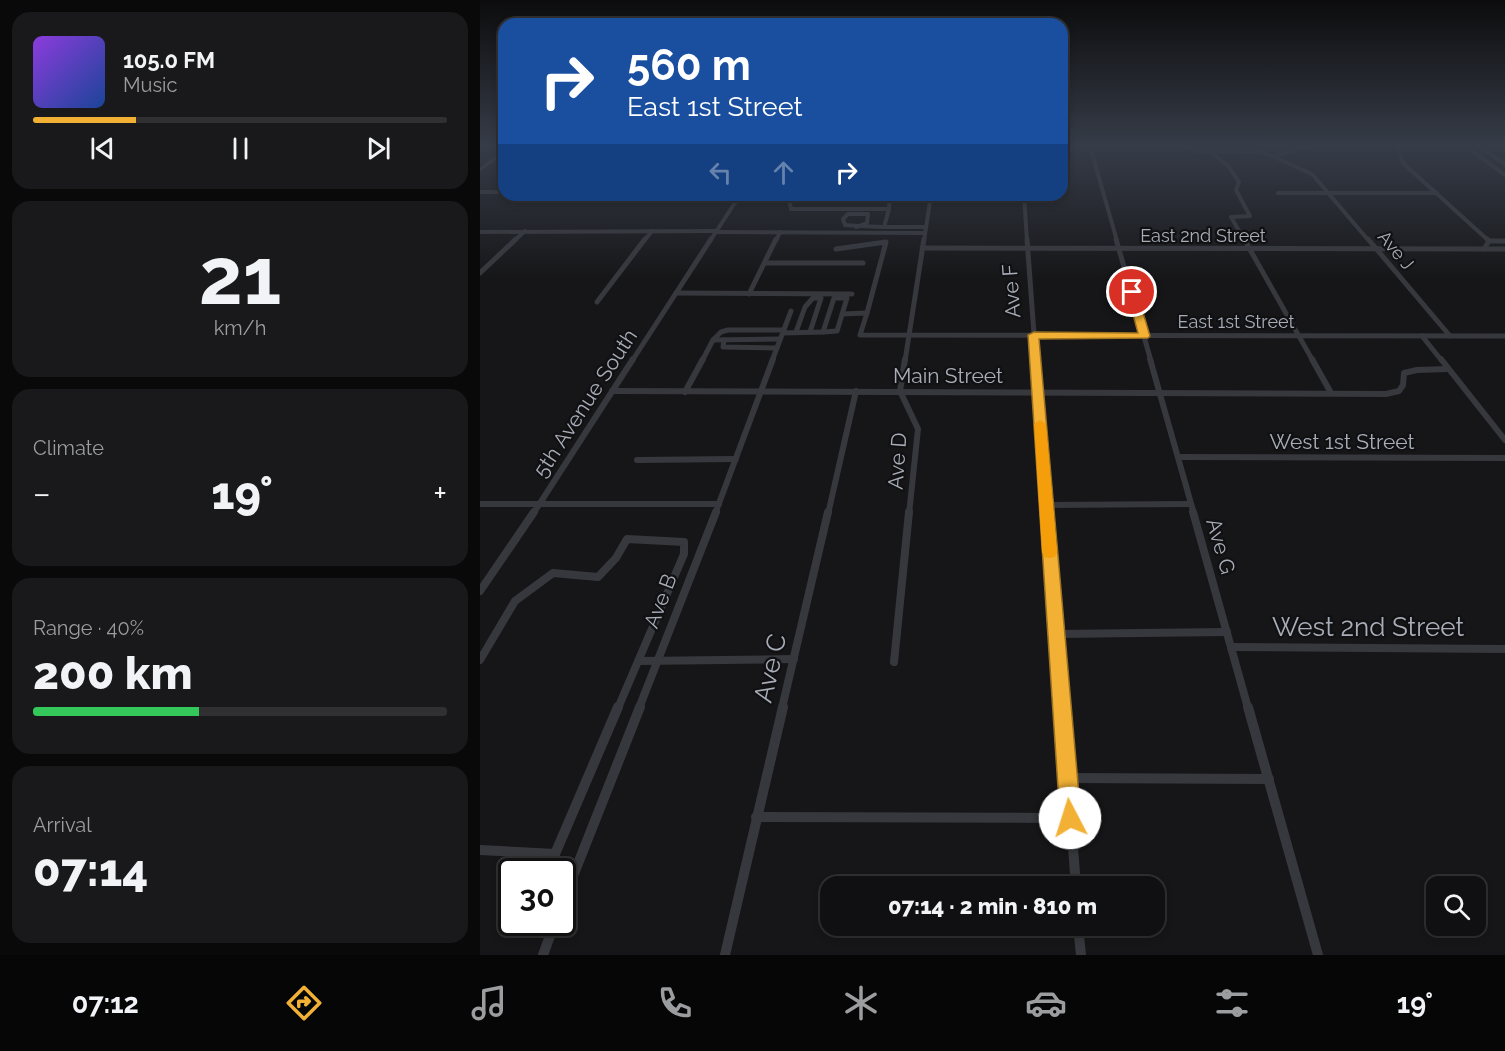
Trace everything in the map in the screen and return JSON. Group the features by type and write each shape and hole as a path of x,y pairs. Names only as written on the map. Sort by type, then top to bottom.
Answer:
{"street":[{"name":"Ave G","path":"1103,191 1318,955"},
{"path":"1236,191 1250,216 1231,217 1331,393"},
{"name":"Ave J","path":"1326,191 1450,336"},
{"path":"1434,191 1489,241 1505,241"},
{"path":"480,192 498,192"},
{"path":"480,199 489,192"},
{"path":"1278,193 1437,193"},
{"name":"5th Avenue South","path":"480,591 736,201"},
{"path":"789,201 791,209 889,209"},
{"path":"884,227 890,201"},
{"path":"900,391 930,201"},
{"name":"Ave F","path":"1024,201 1075,876"},
{"path":"856,227 867,223 868,214 848,214 843,219 845,225 856,227 925,230"},
{"path":"480,232 889,233 925,230"},
{"path":"480,273 525,231"},
{"path":"597,302 652,231"},
{"path":"748,294 780,232"},
{"path":"842,314 867,313 889,233"},
{"path":"1484,249 1489,241"},
{"path":"836,249 886,242"},
{"name":"East 2nd Street","path":"922,248 1505,249"},
{"path":"765,263 863,263"},
{"path":"676,293 852,294"},
{"path":"713,340 724,340 723,347 781,337 796,332 837,331 847,298 813,298 805,307 796,332"},
{"path":"810,332 821,298"},
{"path":"823,332 834,298"},
{"name":"Ave B","path":"576,868 719,504 791,311"},
{"name":"East 1st Street","path":"867,313 860,335 1505,336"},
{"path":"685,392 713,340 721,332 781,337"},
{"path":"1422,336 1505,440"},
{"name":"Main Street","path":"612,391 1331,393 1399,391 1404,373 1417,370 1448,369"},
{"name":"Ave C","path":"725,955 856,391"},
{"name":"Ave D","path":"894,663 918,429 900,391"},
{"name":"West 1st Street","path":"1179,457 1505,458"},
{"path":"637,460 736,459"},
{"path":"480,504 719,504"},
{"path":"1046,505 1190,504"},
{"path":"480,660 515,601 554,573 598,577 616,558 627,538 684,542 684,554 640,661 555,854 480,850"},
{"path":"1056,634 1227,632"},
{"name":"West 2nd Street","path":"1231,647 1505,649"},
{"path":"640,661 794,659"},
{"path":"1067,778 1269,779"},
{"path":"756,817 1070,818"},
{"path":"543,955 550,936"},
{"path":"1079,936 1081,955"}],"slow traffic":[{"path":"1040,424 1050,552"}],"route":[{"path":"1070,818 1034,335 1144,336 1132,292"}]}
